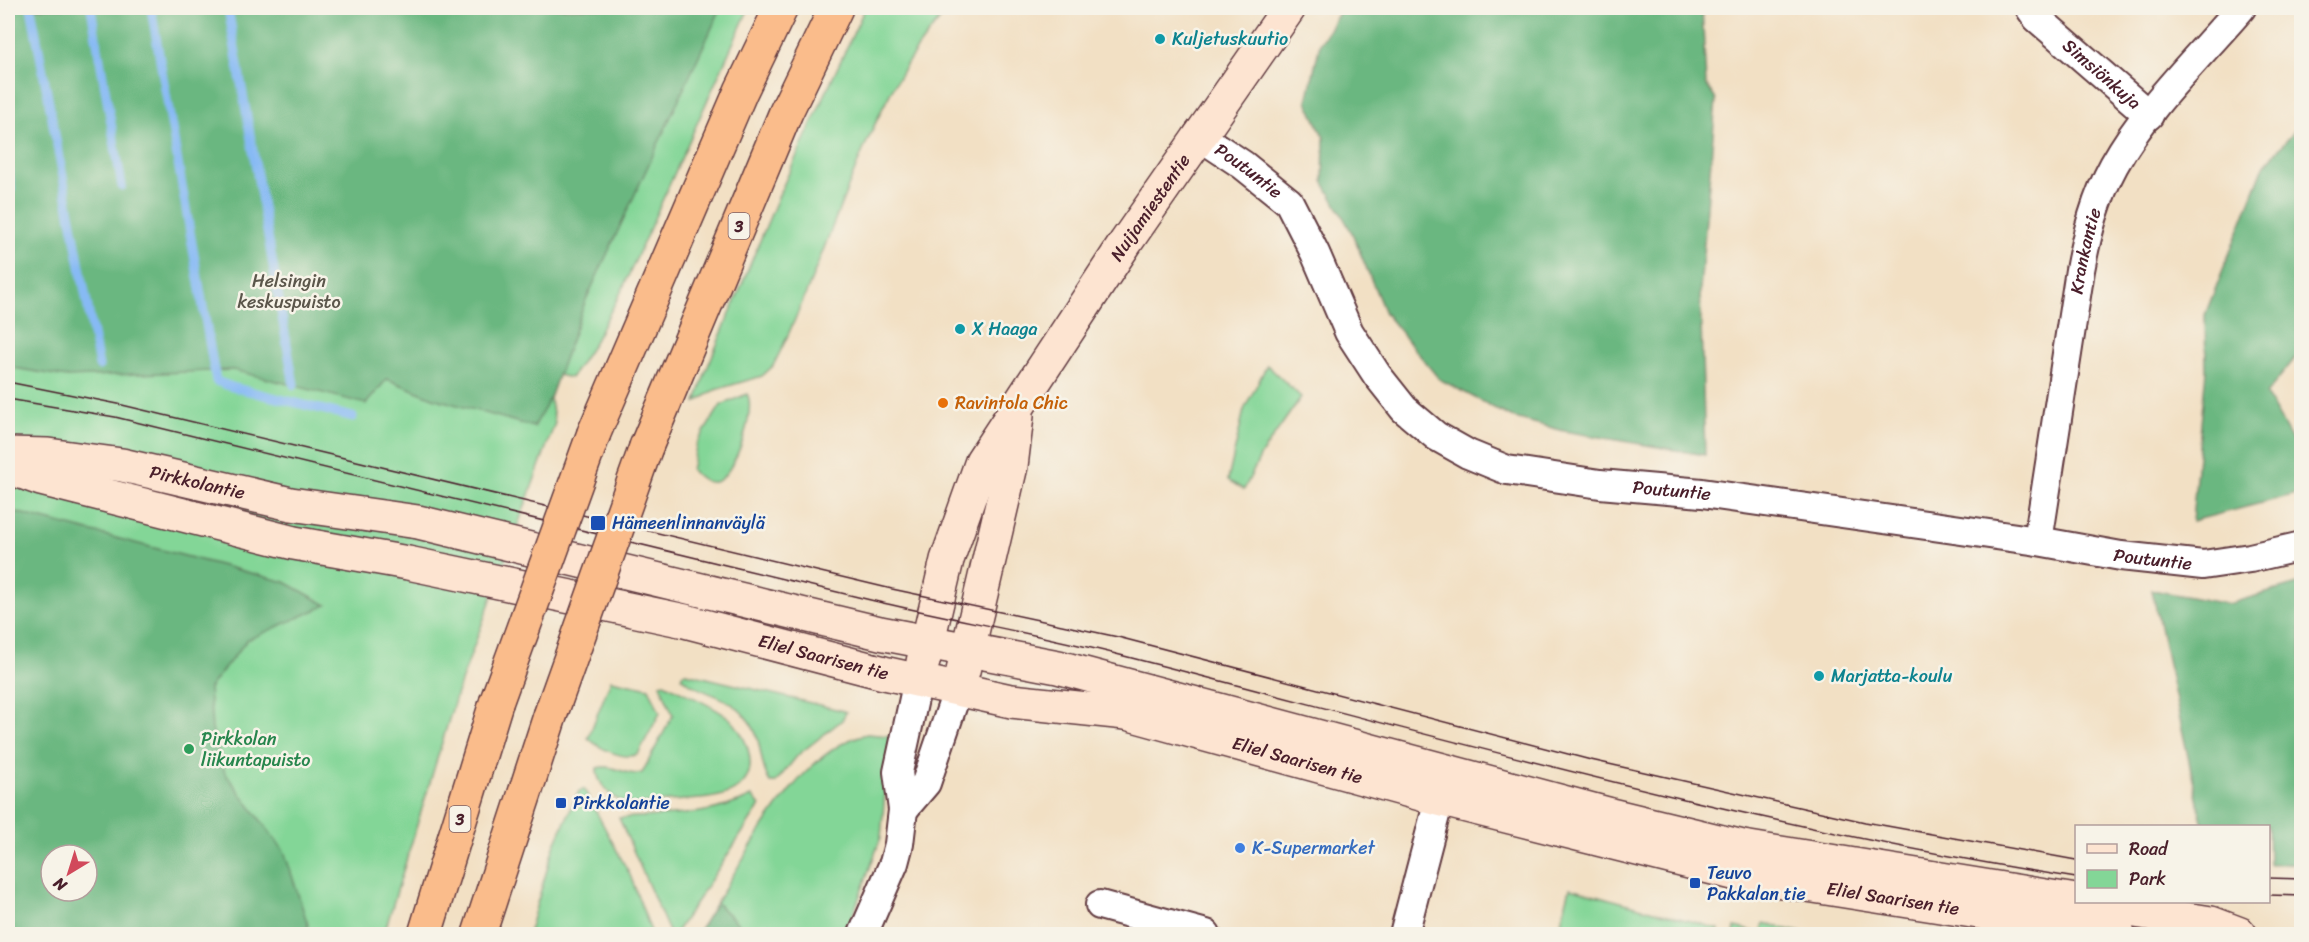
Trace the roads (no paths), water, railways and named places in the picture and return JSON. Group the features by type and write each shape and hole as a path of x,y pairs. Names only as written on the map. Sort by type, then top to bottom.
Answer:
{"highway":[{"name":"3","path":"425,934 496,703 594,433 741,91 781,8"},
{"name":"3","path":"478,934 550,716 646,447 786,112 836,8"}],"main road":[{"name":"Nuijamiestentie","path":"918,680 936,598 982,461 1198,135 1289,8"},
{"name":"Nuijamiestentie","path":"958,689 1011,466 1017,411"},
{"name":"Pirkkolantie","path":"8,454 48,455 122,465 291,504 386,516 493,540"},
{"name":"Pirkkolantie","path":"8,467 41,479 294,543 481,578"},
{"name":"Eliel Saarisen tie","path":"493,540 880,633 1086,674 1737,874 2118,934"},
{"name":"Eliel Saarisen tie","path":"481,578 685,621 958,689 1038,705 1126,713 1443,785 1743,847 2075,901"},
{"name":"Eliel Saarisen tie","path":"2089,903 2211,923 2240,934"}],"street":[{"name":"Simsiönkuja","path":"2030,8 2037,18 2149,116"},
{"name":"Krankantie","path":"2038,541 2087,232 2115,164 2149,116 2241,8"},
{"name":"Poutuntie","path":"1198,135 1243,165 1288,202 1315,253 1349,332 1377,375 1404,409 1436,436 1468,454 1507,470 1600,484 1702,492 2038,541 2121,556 2203,565 2250,558 2301,546"},
{"path":"863,934 894,863 903,810 898,772 918,680"},
{"path":"903,810 926,783 958,689"},
{"path":"1404,934 1443,785"},
{"path":"1100,905 1206,934"}],"waterway":[{"path":"31,8 99,366"},
{"path":"91,8 122,186"},
{"path":"151,8 216,381 353,417"},
{"path":"228,8 294,385"},
{"path":"8,171 11,189"}],"tram line":[{"path":"8,382 118,404 892,589 1118,637 1591,760 1865,822 2075,860"},
{"path":"8,399 115,417 883,603 1091,648 1477,748 1715,806 1955,857 2075,878"},
{"path":"2270,878 2302,879"},
{"path":"2270,895 2302,896"}],"place":[{"name":"Kuljetuskuutio","path":"1160,39"},
{"name":"X Haaga","path":"960,329"},
{"name":"Ravintola Chic","path":"943,403"},
{"name":"Hämeenlinnanväylä","path":"598,523"},
{"name":"Marjatta-koulu","path":"1819,676"},
{"name":"Pirkkolan liikuntapuisto","path":"189,749"},
{"name":"Pirkkolantie","path":"561,803"},
{"name":"K-Supermarket","path":"1240,848"},
{"name":"Teuvo Pakkalan tie","path":"1695,883"}],"park label":[{"name":"Helsingin keskuspuisto","path":"289,291"}]}
